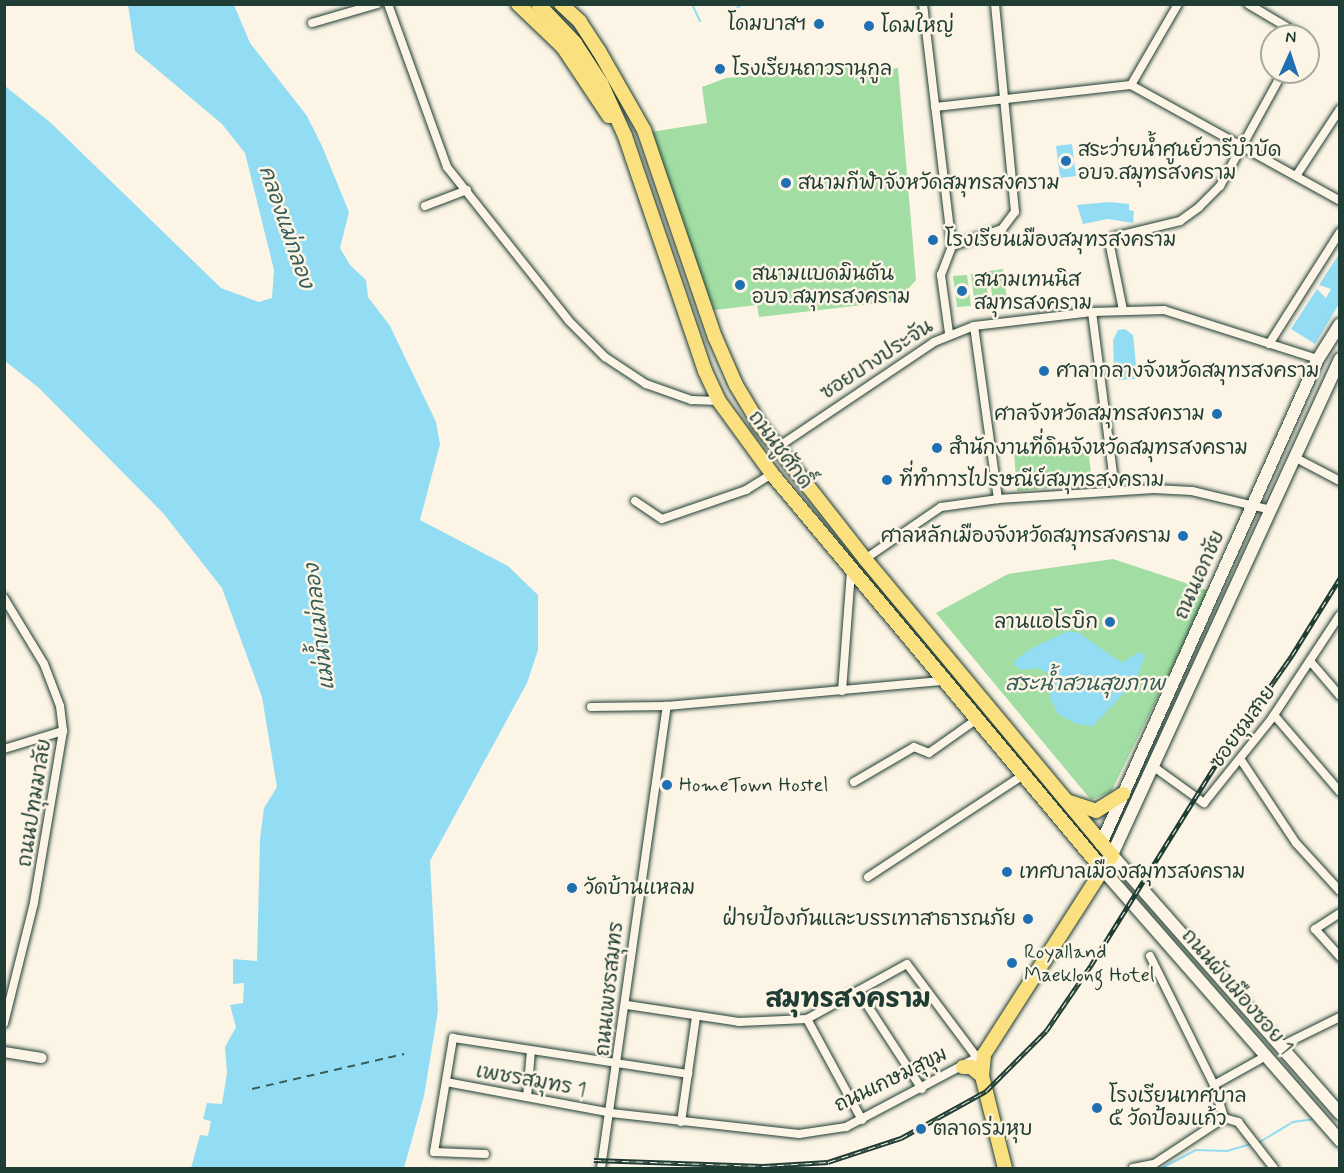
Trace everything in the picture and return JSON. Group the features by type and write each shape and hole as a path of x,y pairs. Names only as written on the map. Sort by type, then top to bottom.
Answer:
{"main road":[{"path":"518,4 563,47 625,136"},
{"name":"ถนนชูศักดิ์","path":"538,4 608,81 644,130 715,338 736,385 778,447 865,559 1112,855"},
{"name":"ถนนชูศักดิ์","path":"561,4 579,22 608,81 705,371 719,401 772,474 1104,872"},
{"path":"574,4 627,84 644,130"},
{"name":"ถนนเอกชัย","path":"1101,844 1318,359 1340,324"},
{"name":"ถนนเอกชัย","path":"1112,855 1338,363"},
{"path":"1019,770 1029,753"},
{"path":"1067,801 1096,811 1123,794"},
{"path":"1093,861 1101,844"},
{"path":"1104,872 1112,855"},
{"name":"ถนนผังเมืองซอย 1","path":"1112,855 1340,1114"},
{"name":"ถนนเกษมสุขุม","path":"1091,883 1093,861"},
{"name":"ถนนผังเมืองซอย 1","path":"1104,872 1146,917 1340,1141"},
{"name":"ถนนเกษมสุขุม","path":"981,1057 1091,883 1104,872"},
{"path":"1146,917 1158,906"},
{"path":"981,1057 982,1076 1005,1168"},
{"path":"963,1067 971,1067 982,1076"}],"street":[{"path":"312,23 377,4"},
{"path":"388,4 447,166 561,312 605,357 646,384 691,399 719,401"},
{"path":"923,4 952,246 941,275 949,333"},
{"path":"952,246 1002,229 1015,212 995,4"},
{"path":"1131,85 1178,4"},
{"path":"1248,4 1282,24"},
{"path":"1123,310 1110,246 1114,237 1180,221 1220,186 1276,84"},
{"path":"935,107 1131,85 1340,201"},
{"path":"1296,176 1340,109"},
{"path":"425,206 467,190"},
{"path":"1269,344 1340,232"},
{"name":"ซอยบางประจัน","path":"778,447 949,333 974,326 1092,312 1164,310 1318,359"},
{"path":"1092,312 1115,490"},
{"path":"974,326 998,499"},
{"path":"1294,457 1340,481"},
{"path":"635,501 662,519 746,490 772,474"},
{"path":"865,559 941,507 998,499 1115,490 1192,491 1253,503 1271,510"},
{"path":"842,691 851,570"},
{"name":"ถนนปทุมมาลัย","path":"4,598 44,664 60,706 63,731 34,903 4,1023"},
{"name":"ซอยชุมสาย","path":"1154,767 1204,804 1274,715 1340,615"},
{"path":"1310,661 1340,696"},
{"path":"591,707 667,706 944,681"},
{"name":"ถนนเพชรสมุทร","path":"601,1168 619,1062 636,907 667,706"},
{"path":"1274,715 1336,781 1340,792"},
{"path":"854,782 914,747 929,753 977,719"},
{"path":"4,750 63,731"},
{"path":"1241,759 1296,843 1340,891"},
{"path":"868,876 1019,770"},
{"path":"1340,914 1315,929 1340,957"},
{"path":"1150,956 1214,1085 1224,1118"},
{"path":"627,1005 739,1022 807,1019 907,964 981,1057"},
{"path":"858,992 922,1089"},
{"path":"681,1122 696,1017"},
{"path":"1281,1047 1340,1017"},
{"path":"807,1019 862,1119"},
{"path":"485,1154 434,1152 453,1038 687,1074"},
{"path":"527,1097 531,1050"},
{"path":"4,1052 42,1058"},
{"path":"1214,1085 1266,1056"},
{"name":"ถนนเกษมสุขุม","path":"610,1113 799,1134 846,1127 981,1057"},
{"name":"เพชรสมุทร 1","path":"446,1082 610,1113"},
{"path":"1133,1168 1154,1164 1224,1118 1238,1122 1248,1138 1274,1168"}],"green space":[{"name":"สนามกีฬาจังหวัดสมุทรสงคราม","path":"857,65 859,74 898,68 916,280 897,301 759,317 757,305 706,311 645,133 707,123 702,87 726,78"},
{"name":"สนามเทนนิส สมุทรสงคราม","path":"1003,269 1007,300 993,302 989,271"},
{"name":"สนามเทนนิส สมุทรสงคราม","path":"985,272 989,303 975,305 971,274"},
{"name":"สนามเทนนิส สมุทรสงคราม","path":"967,275 971,306 957,307 953,276"},
{"path":"1088,446 1092,484 1017,491 1014,453"},
{"path":"1113,559 1210,591 1111,792 1091,800 936,613 1008,574"}],"water":[{"path":"128,5 234,5 250,43 307,116 322,146 349,212 340,248 350,265 366,280 368,297 390,326 436,422 440,444 420,520 508,566 538,595 538,650 527,683 430,861 438,1011 424,1096 404,1168 191,1168 200,1135 208,1136 211,1121 203,1119 207,1103 222,1104 227,1073 225,1047 236,1027 230,1005 243,1003 244,983 233,984 233,959 257,961 260,839 264,808 277,787 262,697 222,588 163,513 39,388 5,361 5,86 51,123 221,288 259,302 272,298 274,270 245,153 222,124 135,51"},
{"name":"สระว่ายน้ำศูนย์วารีบำบัด อบจ.สมุทรสงคราม","path":"1072,144 1076,176 1060,178 1056,146"},
{"path":"1109,202 1129,204 1129,210 1134,211 1133,223 1108,219 1083,224 1077,205"},
{"path":"1339,254 1339,304 1315,344 1291,329 1317,289 1326,298 1331,289 1319,285"},
{"path":"1125,329 1133,335 1137,375 1135,379 1119,380 1114,372 1113,340 1118,330"},
{"name":"สระน้ำสวนสุขภาพ","path":"1069,631 1079,633 1122,663 1139,652 1145,655 1136,680 1093,726 1077,724 1058,714 1050,698 1048,673 1037,668 1022,670 1014,665 1015,660 1034,647"}],"waterway":[{"path":"692,4 700,21"},
{"path":"730,12 743,4"},
{"path":"1258,1143 1293,1122 1315,1119"},
{"path":"1162,1168 1196,1150 1227,1151 1252,1144"}],"ferry route":[{"path":"252,1089 404,1054"}],"railway":[{"path":"594,1160 763,1166 828,1162 901,1138 986,1091 1046,1031 1091,965 1220,758 1292,655 1340,578"}],"place":[{"name":"โดมบาสฯ","path":"819,24"},
{"name":"โดมใหญ่","path":"869,26"},
{"name":"โรงเรียนถาวรานุกูล","path":"720,69"},
{"name":"สระว่ายน้ำศูนย์วารีบำบัด อบจ.สมุทรสงคราม","path":"1066,161"},
{"name":"สนามกีฬาจังหวัดสมุทรสงคราม","path":"786,183"},
{"name":"โรงเรียนเมืองสมุทรสงคราม","path":"933,240"},
{"name":"สนามแบดมินตัน อบจ.สมุทรสงคราม","path":"740,285"},
{"name":"สนามเทนนิส สมุทรสงคราม","path":"962,291"},
{"name":"ศาลากลางจังหวัดสมุทรสงคราม","path":"1044,371"},
{"name":"ศาลจังหวัดสมุทรสงคราม","path":"1217,414"},
{"name":"สำนักงานที่ดินจังหวัดสมุทรสงคราม","path":"937,448"},
{"name":"ที่ทำการไปรษณีย์สมุทรสงคราม","path":"887,480"},
{"name":"ศาลหลักเมืองจังหวัดสมุทรสงคราม","path":"1183,536"},
{"name":"ลานแอโรบิก","path":"1110,622"},
{"name":"HomeTown Hostel","path":"667,785"},
{"name":"เทศบาลเมืองสมุทรสงคราม","path":"1007,872"},
{"name":"วัดบ้านแหลม","path":"572,888"},
{"name":"ฝ่ายป้องกันและบรรเทาสาธารณภัย","path":"1028,919"},
{"name":"Royalland Maeklong Hotel","path":"1012,963"},
{"name":"โรงเรียนเทศบาล ๕ วัดป้อมแก้ว","path":"1097,1108"},
{"name":"ตลาดร่มหุบ","path":"921,1129"}],"district":[{"name":"สมุทรสงคราม","path":"848,1001"}],"water label":[{"name":"คลองแม่กลอง","path":"286,227"},
{"name":"แม่น้ำแม่กลอง","path":"320,627"}]}
